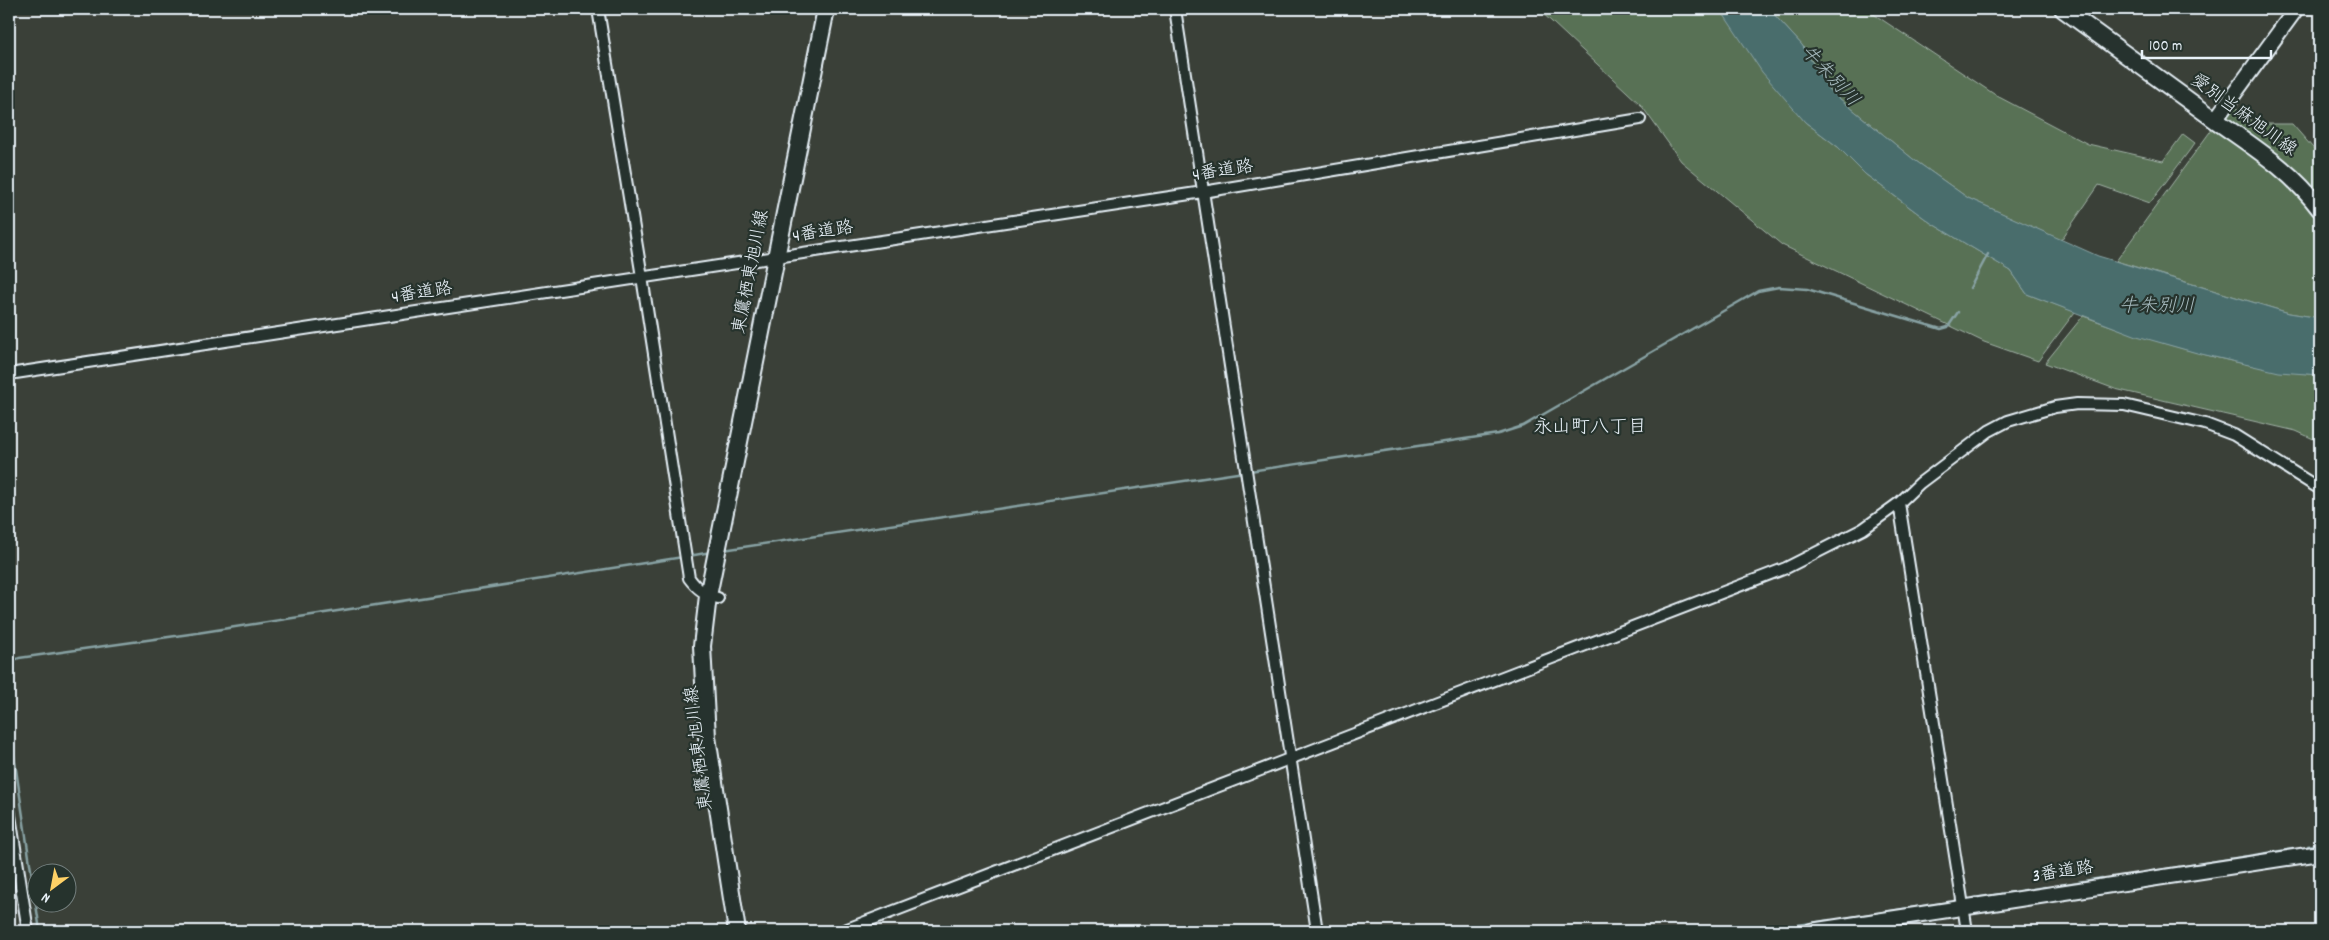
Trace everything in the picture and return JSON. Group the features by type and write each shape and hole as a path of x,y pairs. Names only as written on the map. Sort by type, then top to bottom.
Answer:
{"main road":[{"name":"東鷹栖東旭川線","path":"737,931 707,737 702,646 781,256 826,9"},
{"name":"東鷹栖東旭川線","path":"781,256 835,9"},
{"name":"愛別当麻旭川線","path":"2064,9 2215,120 2273,160 2311,196 2320,209"},
{"name":"東鷹栖東旭川線","path":"713,597 712,647 716,734 746,931"}],"street":[{"path":"598,9 689,578 696,587 713,597"},
{"path":"1175,9 1317,931"},
{"path":"2215,120 2296,9"},
{"name":"4番道路","path":"9,374 1203,192 1640,119"},
{"path":"842,931 1786,568 1863,529 1899,503 1920,483 1989,431 2023,416 2055,407 2077,404 2124,405 2205,424 2234,435 2320,490"},
{"path":"1899,503 1967,931"},
{"path":"9,810 28,931"},
{"name":"3番道路","path":"1811,931 2320,852"}],"green space":[{"path":"1538,9 1720,9 1805,122 1838,147 1865,174 1931,223 2011,271 2027,294 2075,312 2038,361 1984,342 1782,245 1681,161 1641,105"},
{"path":"1769,9 1866,9 1997,96 2088,144 2163,161 2183,134 2195,143 2150,203 2099,185 2061,240 1968,198 1913,159 1828,89 1802,45"},
{"path":"2231,103 2255,124 2292,124 2320,156 2320,318 2289,313 2116,261"},
{"path":"2083,316 2140,336 2230,361 2320,375 2320,442 2296,431 2115,389 2045,363"}],"water":[{"name":"牛朱別川","path":"1720,9 1769,9 1802,45 1828,89 1913,159 1968,198 2098,256 2289,313 2320,318 2320,375 2279,372 2197,353 2137,336 2027,294 2011,271 1931,223 1865,174 1838,147 1805,122 1762,72"}],"waterway":[{"path":"1970,288 1988,254"},
{"path":"1250,471 1498,434 1523,426 1758,291 1779,287 1807,289 1941,329 1948,327 1958,312"},
{"path":"723,550 1244,472"},
{"path":"689,556 711,552"},
{"path":"9,663 19,658 197,633 683,557"},
{"path":"9,722 40,931"},
{"path":"2308,846 2320,844"},
{"path":"2153,871 2293,849"},
{"path":"2060,885 2102,878"},
{"path":"1974,898 2045,887"},
{"path":"1845,918 1949,902"},
{"path":"1761,931 1830,920"}],"district":[{"name":"永山町八丁目","path":"1590,428"}]}
